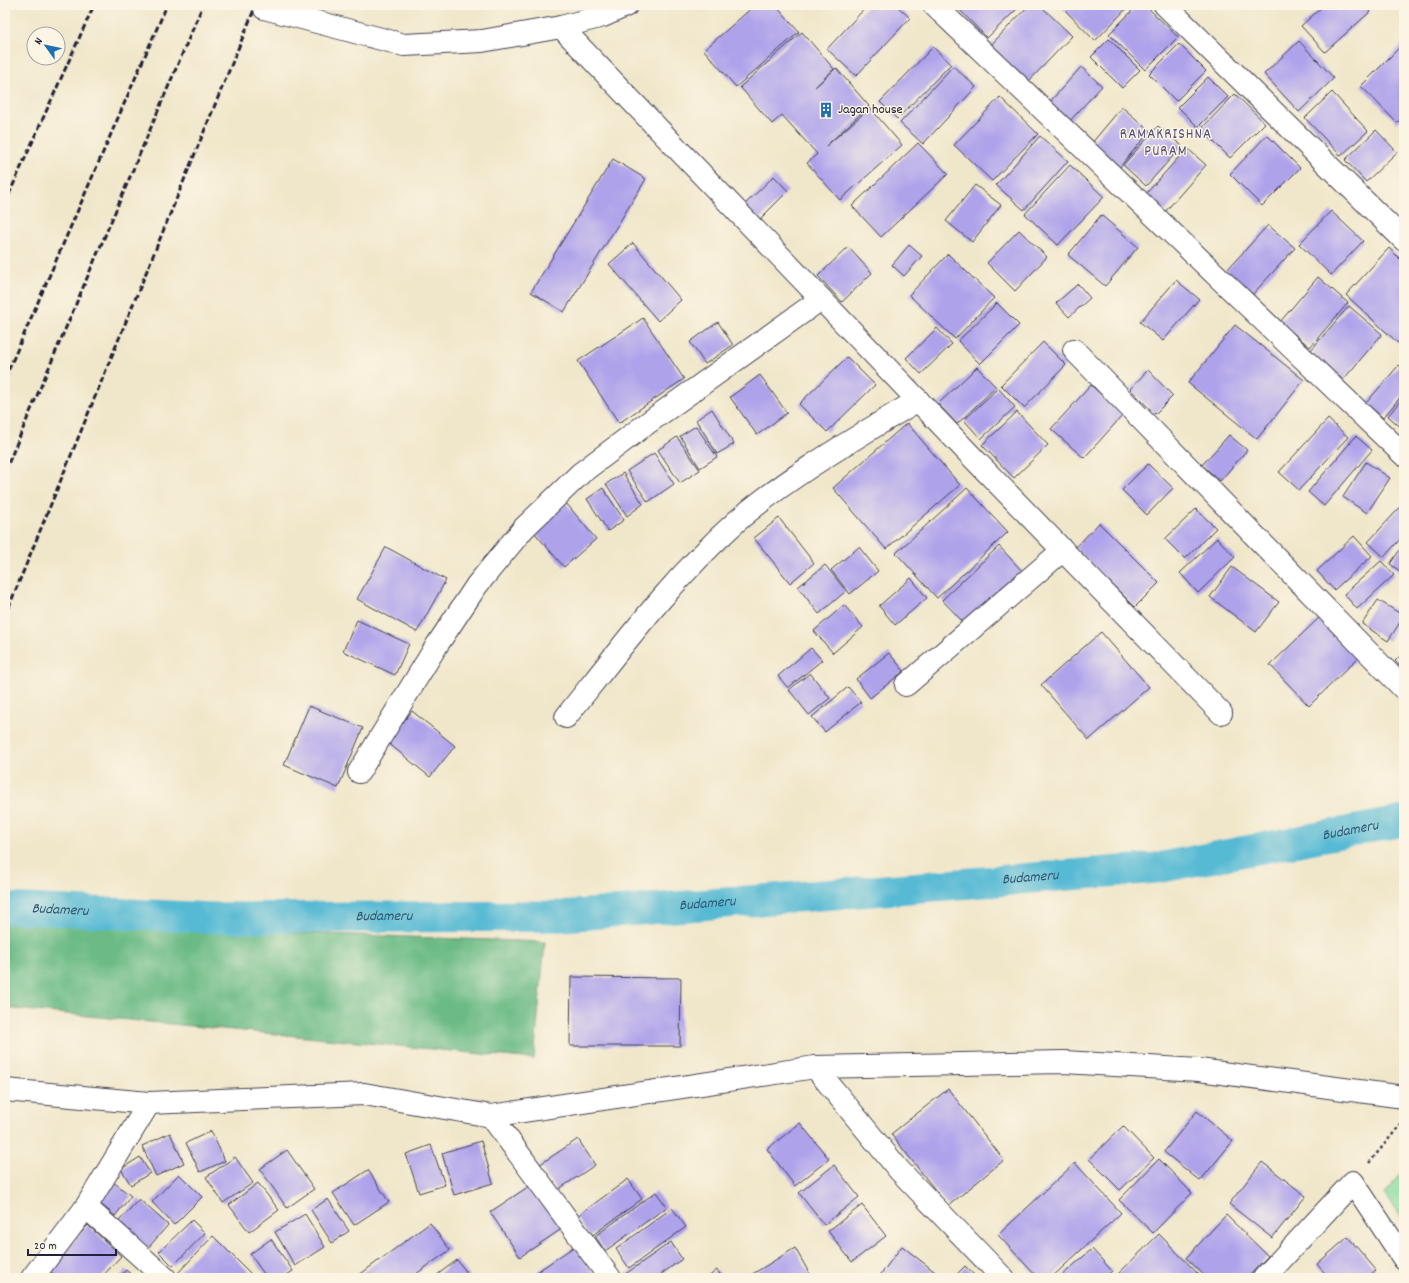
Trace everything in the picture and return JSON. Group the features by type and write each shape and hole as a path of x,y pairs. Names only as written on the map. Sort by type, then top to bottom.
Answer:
{"street":[{"path":"264,8 404,45 482,41 561,27 601,10 627,5"},
{"path":"934,5 1404,455"},
{"path":"1165,5 1404,240"},
{"path":"561,27 918,400 1221,713"},
{"path":"359,772 437,645 477,585 524,528 581,473 649,422 821,299"},
{"path":"1074,350 1404,689"},
{"path":"566,717 669,589 697,559 738,521 795,476 918,400"},
{"path":"906,685 1063,550"},
{"path":"5,1090 149,1103 364,1094 491,1116 814,1068 1064,1062 1199,1070 1404,1097"},
{"path":"814,1068 898,1170 1003,1278"},
{"path":"32,1278 86,1207 149,1103"},
{"path":"491,1116 610,1278"},
{"path":"1264,1278 1353,1182 1404,1259"},
{"path":"86,1207 165,1278"}],"path":[{"path":"1353,1182 1404,1120"}],"green space":[{"path":"5,922 545,942 534,1059 5,1008"},
{"path":"1404,1169 1404,1221 1385,1194"}],"building":[{"path":"755,5 775,5 799,32 736,87 704,50"},
{"path":"868,5 896,5 910,18 856,76 827,49"},
{"path":"955,5 1021,5 987,38"},
{"path":"1029,5 1040,5 1072,36 1027,83 989,47"},
{"path":"1060,5 1130,5 1095,41"},
{"path":"1138,5 1145,5 1178,37 1145,70 1109,34"},
{"path":"1324,5 1364,5 1370,12 1325,52 1301,26"},
{"path":"802,32 834,69 815,87 836,68 869,106 825,147 870,108 902,145 840,200 807,163 817,154 782,115 772,124 740,87"},
{"path":"1109,39 1140,70 1122,88 1091,57"},
{"path":"1299,41 1334,78 1299,112 1264,74"},
{"path":"1404,43 1404,116 1397,123 1361,86"},
{"path":"1179,44 1206,71 1176,101 1149,74"},
{"path":"933,47 951,64 897,119 880,102"},
{"path":"953,66 976,87 923,144 900,123"},
{"path":"1081,67 1102,86 1066,125 1046,106"},
{"path":"1208,77 1228,97 1198,127 1178,107"},
{"path":"1332,92 1368,131 1341,156 1305,118"},
{"path":"1235,94 1265,123 1230,158 1201,129"},
{"path":"1000,97 1038,134 992,181 954,145"},
{"path":"1122,107 1150,131 1119,168 1091,144"},
{"path":"1158,126 1182,146 1146,186 1123,165"},
{"path":"1376,130 1397,152 1366,182 1345,160"},
{"path":"1267,135 1300,168 1262,206 1230,174"},
{"path":"1040,136 1068,161 1024,210 996,185"},
{"path":"918,143 948,174 881,237 852,206"},
{"path":"1187,148 1206,165 1164,213 1144,196"},
{"path":"613,159 646,179 564,312 531,292"},
{"path":"1070,165 1104,197 1058,245 1025,214"},
{"path":"774,176 788,191 754,225 739,210"},
{"path":"975,185 1001,205 972,242 946,221"},
{"path":"1331,211 1363,241 1331,275 1299,244"},
{"path":"1101,215 1138,247 1105,286 1068,255"},
{"path":"1268,225 1295,248 1252,295 1226,271"},
{"path":"1019,230 1047,257 1015,291 987,263"},
{"path":"633,243 681,300 658,321 609,264"},
{"path":"909,245 922,256 904,276 892,265"},
{"path":"848,247 872,273 842,302 818,276"},
{"path":"1389,248 1404,263 1404,337 1398,343 1346,295"},
{"path":"948,254 994,298 955,339 909,295"},
{"path":"1318,277 1348,303 1310,347 1280,322"},
{"path":"1176,280 1199,299 1163,341 1140,322"},
{"path":"1078,284 1090,298 1069,317 1056,303"},
{"path":"997,303 1019,325 980,364 958,341"},
{"path":"1349,306 1382,334 1343,380 1310,351"},
{"path":"643,318 684,379 619,423 578,361"},
{"path":"718,322 733,345 705,364 690,342"},
{"path":"1235,325 1304,380 1257,439 1188,383"},
{"path":"937,328 952,344 921,374 906,358"},
{"path":"1043,342 1066,365 1024,408 1001,385"},
{"path":"847,357 875,385 827,432 799,404"},
{"path":"1399,365 1404,369 1404,393 1383,418 1366,403"},
{"path":"977,367 996,387 957,424 938,404"},
{"path":"1148,370 1173,396 1155,414 1130,389"},
{"path":"760,375 787,413 757,435 730,397"},
{"path":"1091,385 1123,415 1084,458 1051,429"},
{"path":"998,388 1015,407 981,439 964,420"},
{"path":"1404,396 1404,430 1388,416"},
{"path":"712,409 734,444 717,454 696,420"},
{"path":"1017,412 1048,445 1014,478 982,445"},
{"path":"1328,419 1348,437 1299,490 1279,472"},
{"path":"907,423 960,485 886,549 833,488"},
{"path":"696,426 717,457 700,468 680,436"},
{"path":"1229,435 1247,450 1220,481 1202,465"},
{"path":"1356,436 1372,450 1324,506 1308,492"},
{"path":"677,437 700,470 680,483 658,450"},
{"path":"654,453 674,484 648,502 627,471"},
{"path":"1366,462 1390,478 1367,513 1343,497"},
{"path":"1148,464 1173,488 1147,515 1122,490"},
{"path":"623,473 643,504 627,516 606,484"},
{"path":"603,488 624,520 608,531 587,499"},
{"path":"967,488 1008,532 937,598 896,553"},
{"path":"566,503 596,539 564,567 533,531"},
{"path":"1404,503 1404,535 1384,557 1368,542"},
{"path":"1196,509 1216,528 1185,559 1165,539"},
{"path":"779,518 814,563 790,583 754,538"},
{"path":"1099,523 1159,583 1135,607 1075,548"},
{"path":"1354,536 1372,556 1334,590 1317,571"},
{"path":"1217,538 1235,557 1198,593 1180,573"},
{"path":"1404,544 1404,574 1390,564"},
{"path":"999,546 1023,572 967,626 942,600"},
{"path":"386,547 446,580 417,632 357,599"},
{"path":"859,547 878,571 850,594 831,570"},
{"path":"1381,561 1394,575 1357,609 1344,594"},
{"path":"825,565 846,591 819,614 798,587"},
{"path":"1232,567 1279,602 1256,632 1210,597"},
{"path":"911,578 927,598 895,625 879,606"},
{"path":"1378,600 1404,616 1388,641 1362,624"},
{"path":"844,605 863,627 833,653 814,631"},
{"path":"1323,614 1362,654 1309,706 1270,665"},
{"path":"357,620 409,644 395,675 343,651"},
{"path":"1101,632 1149,687 1089,740 1041,685"},
{"path":"811,648 822,660 788,688 778,676"},
{"path":"1404,652 1404,671 1395,661"},
{"path":"889,653 904,671 870,698 856,679"},
{"path":"810,673 830,698 809,715 789,690"},
{"path":"848,687 861,702 825,732 812,717"},
{"path":"309,706 363,728 338,788 284,765"},
{"path":"412,711 455,746 430,777 387,742"},
{"path":"571,977 681,978 680,1046 570,1046"},
{"path":"948,1089 1004,1160 948,1206 891,1134"},
{"path":"1197,1111 1233,1141 1200,1181 1164,1152"},
{"path":"800,1123 829,1159 795,1186 767,1149"},
{"path":"1123,1126 1154,1158 1120,1190 1089,1159"},
{"path":"211,1131 225,1161 200,1172 186,1143"},
{"path":"170,1133 184,1163 156,1176 142,1146"},
{"path":"578,1139 595,1165 556,1191 539,1165"},
{"path":"481,1141 493,1183 454,1195 442,1153"},
{"path":"431,1145 445,1185 419,1193 406,1154"},
{"path":"287,1150 314,1189 287,1208 260,1169"},
{"path":"140,1157 150,1173 131,1185 121,1169"},
{"path":"235,1157 253,1183 223,1203 206,1177"},
{"path":"1159,1159 1192,1193 1153,1233 1119,1200"},
{"path":"1262,1162 1306,1196 1272,1238 1229,1204"},
{"path":"1075,1163 1121,1213 1051,1278 1038,1278 998,1235"},
{"path":"834,1165 859,1197 824,1225 799,1193"},
{"path":"368,1170 389,1202 354,1225 333,1193"},
{"path":"179,1174 202,1197 174,1225 152,1202"},
{"path":"628,1179 642,1199 590,1237 576,1217"},
{"path":"112,1181 131,1196 115,1216 97,1201"},
{"path":"537,1181 566,1226 520,1257 490,1212"},
{"path":"258,1183 279,1210 249,1232 229,1205"},
{"path":"656,1192 667,1207 605,1251 595,1236"},
{"path":"139,1199 168,1225 148,1248 119,1221"},
{"path":"328,1199 349,1231 332,1243 311,1210"},
{"path":"862,1205 886,1236 852,1262 828,1231"},
{"path":"672,1208 686,1227 629,1268 616,1249"},
{"path":"305,1214 325,1247 295,1266 275,1232"},
{"path":"1226,1215 1268,1256 1247,1278 1207,1278 1186,1258"},
{"path":"192,1220 205,1233 173,1266 159,1252"},
{"path":"430,1223 450,1250 416,1274 419,1278 355,1278"},
{"path":"88,1225 121,1256 101,1278 57,1278 48,1270"},
{"path":"1159,1234 1202,1278 1114,1278"},
{"path":"213,1236 255,1278 179,1278 176,1275"},
{"path":"1348,1237 1376,1270 1366,1278 1328,1278 1317,1264"},
{"path":"271,1239 293,1271 282,1278 267,1278 250,1254"},
{"path":"671,1242 682,1259 656,1278 626,1278 624,1275"},
{"path":"575,1246 595,1275 590,1278 528,1278"},
{"path":"902,1246 939,1275 937,1278 878,1278"},
{"path":"795,1248 812,1278 746,1278"},
{"path":"1092,1249 1112,1271 1104,1278 1059,1278"},
{"path":"457,1260 471,1278 433,1278"},
{"path":"965,1266 977,1278 953,1278"},
{"path":"126,1270 135,1278 119,1278"},
{"path":"717,1270 723,1278 707,1278"}],"waterway":[{"name":"Budameru","path":"5,908 214,918 563,916 1157,868 1404,821"}],"railway":[{"path":"5,203 94,5"},
{"path":"5,378 167,5"},
{"path":"5,471 203,5"},
{"path":"5,616 256,5"}],"place":[{"name":"Jagan house","path":"826,110"}],"district":[{"name":"RAMAKRISHNA PURAM","path":"1166,144"}]}
